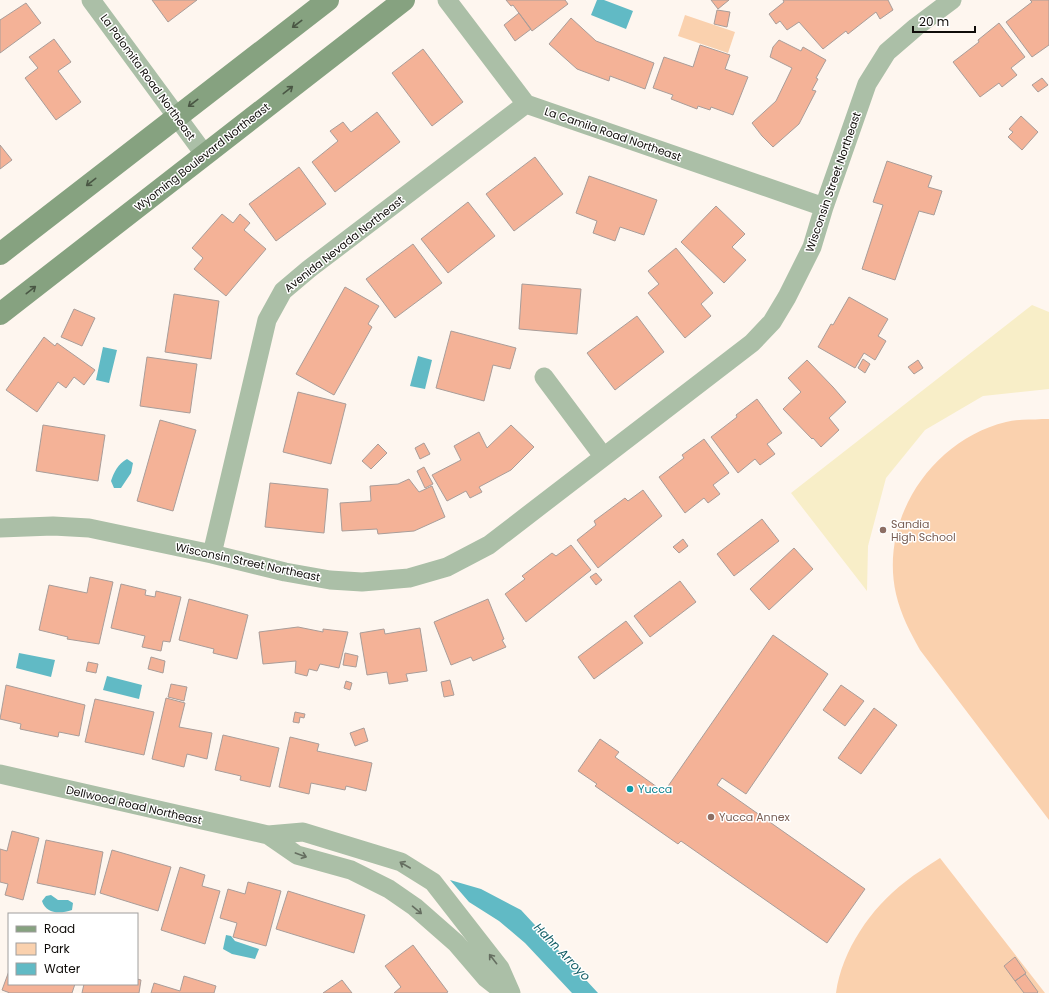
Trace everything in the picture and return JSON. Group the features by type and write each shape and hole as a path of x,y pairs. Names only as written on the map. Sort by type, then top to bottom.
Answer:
{"main road":[{"path":"0,254 176,116 328,0"},
{"name":"Wyoming Boulevard Northeast","path":"0,314 404,0"}],"street":[{"name":"La Palomita Road Northeast","path":"91,0 205,155"},
{"path":"447,0 526,104"},
{"name":"Wisconsin Street Northeast","path":"0,528 53,526 89,528 212,554 285,572 330,580 362,582 409,578 447,567 489,545 752,343 772,322 787,297 812,247 824,207 867,84 887,52 952,0"},
{"name":"La Camila Road Northeast","path":"526,104 824,207"},
{"name":"Avenida Nevada Northeast","path":"212,554 267,320 283,291 309,269 526,104"},
{"path":"544,377 603,456"},
{"name":"Dellwood Road Northeast","path":"0,774 268,835 303,832 401,862 433,882 500,968 511,993"},
{"name":"Dellwood Road Northeast","path":"268,835 297,855 351,870 389,889 415,907 456,943 486,978 506,993"}],"green space":[{"path":"685,15 735,32 728,53 678,36"},
{"path":"1049,419 1049,820 920,650 900,609 896,594 893,566 896,538 904,511 917,487 934,465 955,446 979,431 1010,421"},
{"path":"940,858 1045,993 836,993 839,977 845,961 860,931 870,917 893,892 913,876"}],"sand":[{"path":"1032,305 1049,312 1049,389 983,396 925,430 886,478 868,546 867,591 791,493"}],"water":[{"path":"597,0 604,0 633,11 626,29 591,15"},
{"path":"103,347 117,350 109,383 96,380"},
{"path":"418,356 432,360 425,389 410,386"},
{"path":"127,459 133,463 131,473 121,488 114,488 111,481 114,474 117,468"},
{"path":"19,653 55,660 51,677 16,668"},
{"path":"107,676 142,685 139,699 103,690"},
{"path":"450,880 481,889 521,910 598,993 572,993 525,943 499,921 469,902"},
{"path":"51,895 58,900 68,900 73,903 72,910 63,912 50,911 42,901 46,896"},
{"path":"226,935 231,936 235,941 259,949 255,959 232,954 223,949"}],"building":[{"path":"152,0 197,0 168,22"},
{"path":"506,0 565,0 568,4 532,31 513,5 511,6"},
{"path":"711,0 729,0 718,9"},
{"path":"783,0 888,0 893,10 880,19 876,12 848,34 846,31 823,49 799,22 787,30 780,21 776,24 769,14 784,2"},
{"path":"1030,0 1049,0 1049,45 1032,57 1006,22 1032,2"},
{"path":"26,3 41,23 0,53 0,20"},
{"path":"717,10 730,12 727,27 714,24"},
{"path":"519,13 531,29 515,41 504,25"},
{"path":"571,18 596,41 654,63 645,89 610,76 609,81 577,69 549,44"},
{"path":"999,23 1025,57 1011,68 1017,75 1002,87 999,83 980,97 953,62 979,42 978,40"},
{"path":"54,39 71,62 58,71 81,102 56,120 25,78 38,68 29,57"},
{"path":"779,40 801,51 803,47 826,60 816,78 818,79 812,90 816,91 799,124 773,147 752,123 776,101 792,68 770,57 773,47"},
{"path":"700,45 730,55 725,69 748,77 733,115 711,107 710,110 698,106 697,109 671,99 673,95 653,88 664,57 693,67"},
{"path":"423,49 463,102 432,126 392,73"},
{"path":"1042,78 1048,85 1038,92 1032,85"},
{"path":"377,112 400,142 335,192 312,162 338,141 330,131 343,122 351,132"},
{"path":"1021,116 1038,132 1022,150 1008,137 1013,132 1009,129"},
{"path":"0,145 12,160 0,169"},
{"path":"535,157 563,194 514,231 486,194"},
{"path":"887,161 932,176 928,187 942,191 934,215 919,211 895,280 862,269 883,205 873,202"},
{"path":"299,167 326,204 276,241 249,204"},
{"path":"589,176 657,200 644,235 620,227 615,241 593,233 597,221 576,213"},
{"path":"468,202 495,236 448,273 421,239"},
{"path":"716,206 745,234 732,247 746,260 724,283 681,242"},
{"path":"222,214 233,223 240,214 250,223 244,230 266,249 226,296 194,269 203,258 192,248"},
{"path":"413,244 442,283 395,318 366,279"},
{"path":"676,248 713,293 701,304 711,316 685,338 648,293 659,284 648,271"},
{"path":"522,284 581,289 577,334 519,329"},
{"path":"345,287 379,306 368,324 372,327 334,395 296,374"},
{"path":"174,294 219,301 211,359 165,352"},
{"path":"849,297 888,319 878,336 886,341 875,360 864,353 855,368 818,347"},
{"path":"74,309 95,318 82,346 61,337"},
{"path":"637,316 664,352 615,390 587,353"},
{"path":"451,331 516,348 510,369 493,365 484,401 436,388"},
{"path":"44,337 55,346 57,343 95,370 84,385 74,377 66,388 58,382 37,412 6,390"},
{"path":"147,357 197,364 190,413 140,406"},
{"path":"863,359 870,364 865,373 858,368"},
{"path":"807,360 846,402 829,418 839,430 821,447 783,409 801,392 788,378"},
{"path":"918,360 923,368 914,374 908,367"},
{"path":"298,392 346,404 331,464 283,452"},
{"path":"757,399 782,433 767,444 775,454 760,465 755,459 738,473 711,437"},
{"path":"160,420 196,430 173,511 137,501"},
{"path":"43,425 105,435 98,481 36,471"},
{"path":"511,425 534,447 511,470 479,487 482,492 470,498 466,491 447,501 432,475 461,460 454,446 479,432 487,448"},
{"path":"704,439 729,473 713,485 720,494 708,503 704,498 685,513 659,477 684,458 682,455"},
{"path":"424,443 430,454 420,459 415,448"},
{"path":"378,444 387,453 371,469 362,461"},
{"path":"424,467 433,484 425,488 417,471"},
{"path":"409,479 419,492 432,486 445,517 414,531 378,534 377,529 342,531 340,503 371,501 370,486 398,484"},
{"path":"270,483 328,489 324,533 265,527"},
{"path":"643,490 662,516 598,568 577,540 596,525 594,521 625,498 628,501"},
{"path":"762,519 779,541 734,576 717,554"},
{"path":"683,539 688,546 679,553 673,547"},
{"path":"571,545 591,570 526,622 505,594 525,579 522,576 552,553 556,556"},
{"path":"794,548 813,569 769,610 750,589"},
{"path":"596,573 602,580 596,585 590,577"},
{"path":"90,577 113,582 99,644 67,639 68,637 39,630 49,585 87,593"},
{"path":"680,581 696,602 650,637 634,616"},
{"path":"121,584 146,590 145,595 155,597 156,591 181,597 170,642 163,641 161,651 142,647 145,636 111,628"},
{"path":"189,599 248,615 237,659 213,653 214,649 179,640"},
{"path":"488,599 504,639 502,640 506,647 473,661 471,657 451,665 434,622"},
{"path":"626,621 643,643 594,679 578,657"},
{"path":"298,627 323,632 323,629 348,632 339,668 320,664 317,671 309,669 307,676 295,673 296,661 263,664 259,632"},
{"path":"420,628 427,671 406,674 408,681 389,684 387,672 367,675 360,633 384,629 385,634"},
{"name":"Yucca","path":"773,635 828,674 746,794 722,778 717,785 865,889 827,943 681,841 678,844 595,786 597,784 578,771 600,739 619,752 615,757 664,792"},
{"path":"345,653 358,656 356,667 343,665"},
{"path":"151,657 165,661 163,673 148,669"},
{"path":"88,662 98,664 96,673 86,671"},
{"path":"450,680 454,695 444,697 441,682"},
{"path":"346,681 352,683 350,690 344,688"},
{"path":"171,684 187,687 184,701 168,697"},
{"path":"6,685 85,705 79,736 59,732 58,737 20,729 21,724 0,719"},
{"path":"841,685 864,701 845,726 823,710"},
{"path":"166,698 185,703 179,727 212,733 207,759 187,754 184,767 152,759"},
{"path":"95,699 154,712 144,755 85,742"},
{"path":"874,708 897,725 861,774 838,758"},
{"path":"295,712 305,714 304,718 300,717 299,723 293,722"},
{"path":"364,728 368,741 355,746 350,733"},
{"path":"223,735 279,748 270,787 240,780 241,776 215,770"},
{"path":"290,737 319,744 317,751 372,763 366,791 346,786 345,790 311,783 309,794 279,787"},
{"path":"12,831 39,838 23,900 5,895 8,884 0,882 0,849 7,851"},
{"path":"46,840 103,852 95,895 37,883"},
{"path":"112,850 171,867 158,911 100,893"},
{"path":"180,867 205,875 202,886 220,891 205,944 161,930"},
{"path":"248,882 281,891 266,946 233,937 237,923 220,918 228,889 245,894"},
{"path":"288,891 365,915 354,953 276,929"},
{"path":"413,945 448,992 394,993 401,987 385,966"},
{"path":"1015,957 1026,973 1015,981 1004,966"},
{"path":"8,974 8,985 75,985 72,993 10,993 2,990"},
{"path":"1025,974 1038,992 1037,993 1024,993 1015,981"},
{"path":"184,976 216,986 214,993 151,993 154,983 180,991"},
{"path":"138,979 141,980 139,993 82,993 84,985 138,985"},
{"path":"342,980 352,993 323,993"}],"place":[{"name":"Sandia High School","path":"883,530"},
{"name":"Yucca","path":"630,789"},
{"name":"Yucca Annex","path":"711,817"}],"water label":[{"name":"Hahn Arroyo","path":"562,952"}]}
